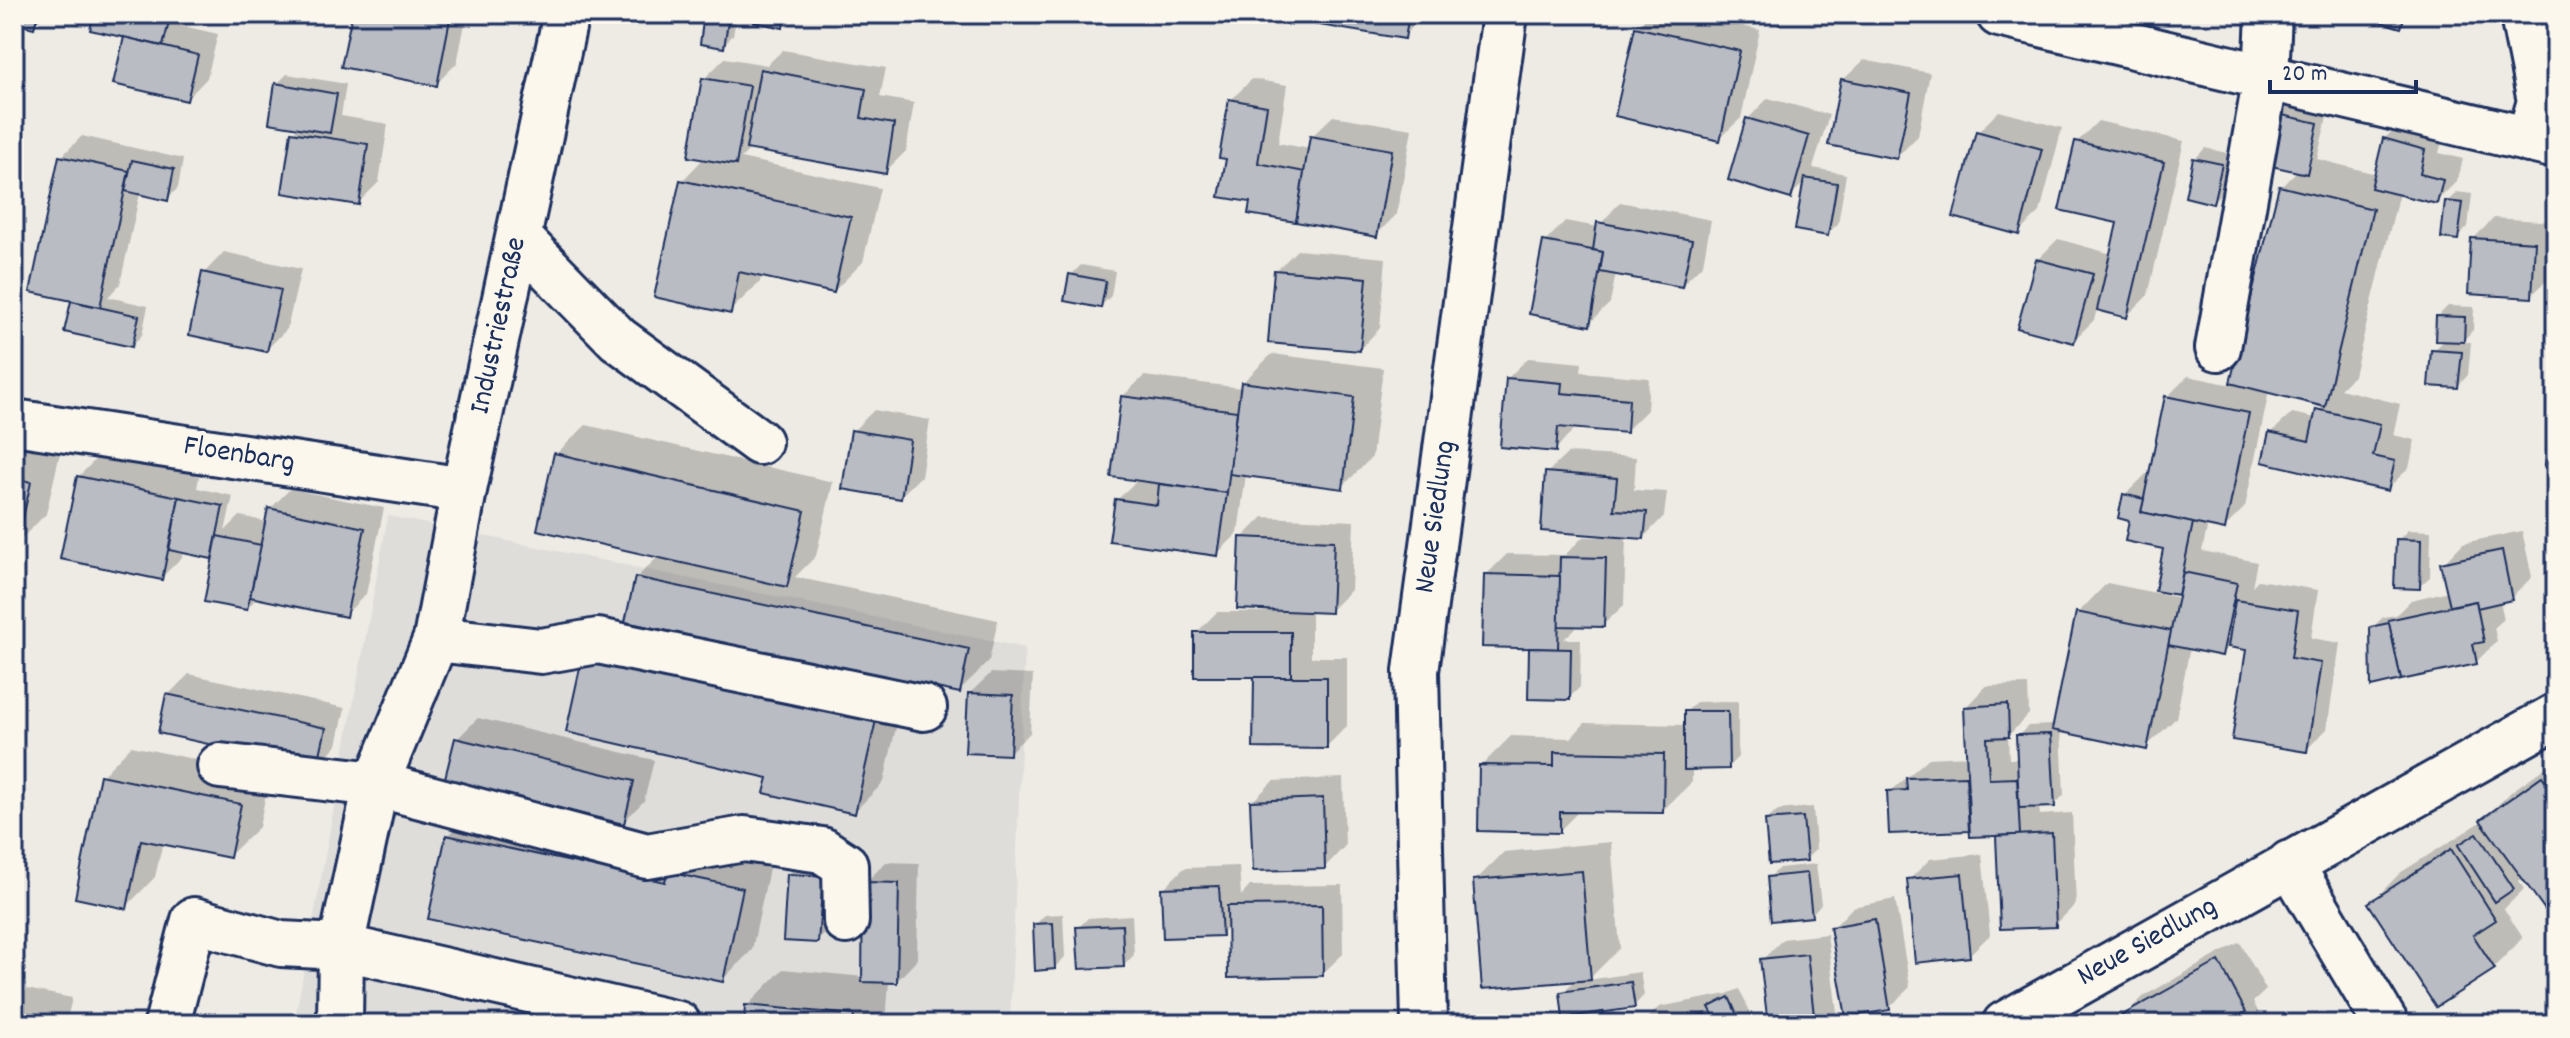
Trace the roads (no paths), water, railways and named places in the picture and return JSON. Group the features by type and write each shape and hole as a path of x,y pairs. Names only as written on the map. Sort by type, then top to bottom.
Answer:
{"street":[{"name":"Industriestraße","path":"340,1024 341,947 376,784 436,639 464,490 566,14"},
{"name":"Neue Siedlung","path":"1424,1024 1416,671 1505,14"},
{"path":"1999,14 2542,143 2540,101 2523,16"},
{"path":"2218,348 2266,77 2269,14"},
{"path":"519,238 618,339 759,442"},
{"name":"Floenbarg","path":"14,422 464,490"},
{"path":"436,639 541,651 598,641 924,708"},
{"name":"Neue Siedlung","path":"2005,1024 2556,716"},
{"path":"220,766 376,784 647,856 744,839 822,850 845,865 846,921"},
{"path":"2290,863 2386,1024"},
{"path":"167,1024 194,920 281,944 341,947 678,1024"}]}
